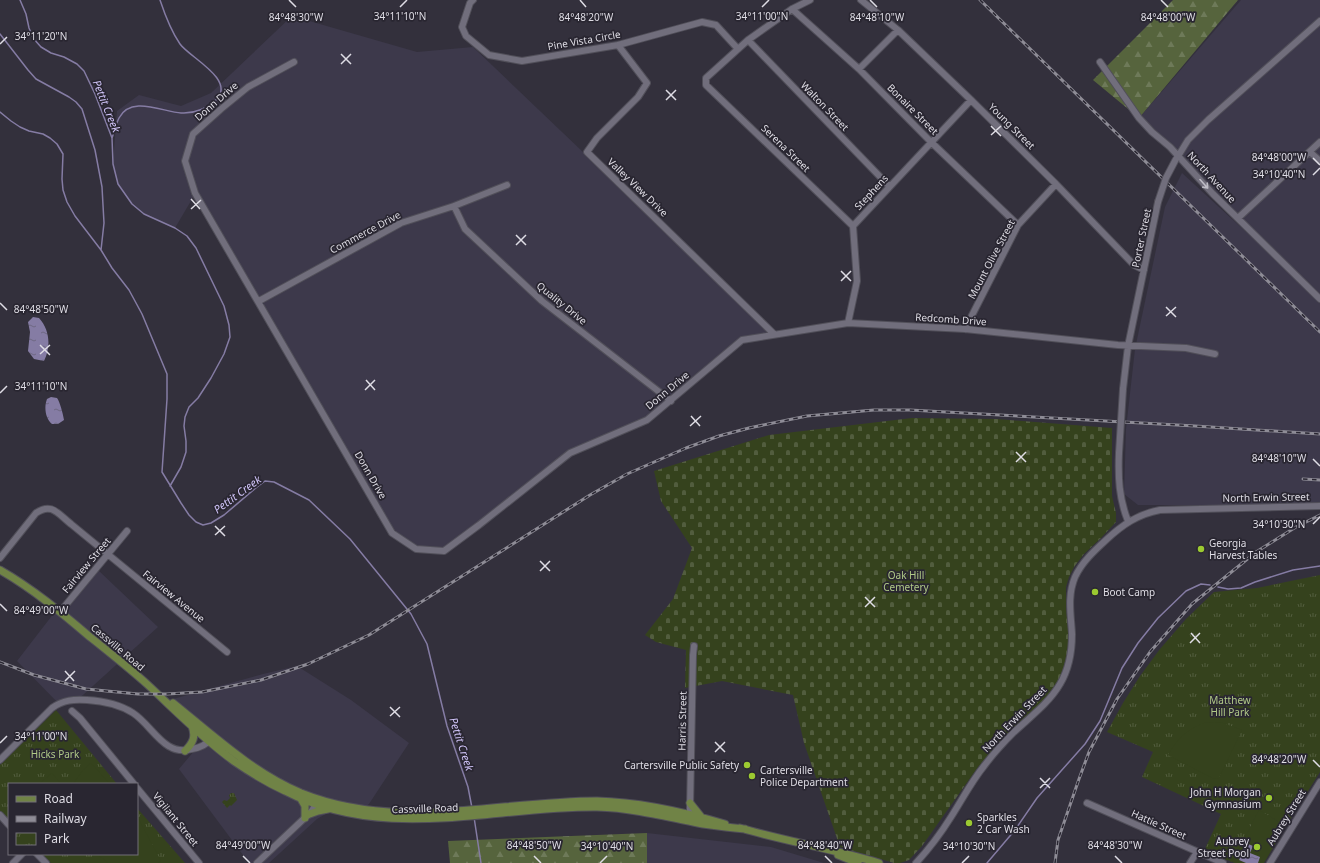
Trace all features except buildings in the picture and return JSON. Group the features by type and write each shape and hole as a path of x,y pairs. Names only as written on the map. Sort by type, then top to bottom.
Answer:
{"main road":[{"name":"Cassville Road","path":"0,570 60,612 146,683 192,726 242,760 330,809 378,818 402,820 428,816 583,802 630,803 689,818 713,826 744,829"},
{"name":"Cassville Road","path":"146,683 157,690 245,768 301,799 371,811 428,816"},
{"path":"185,751 192,743 194,738 192,726"},
{"path":"301,799 305,806 306,816 318,811 330,809"},
{"path":"690,803 702,818"},
{"name":"Cassville Road","path":"689,818 702,818 796,841 825,850 858,863"},
{"name":"Cassville Road","path":"825,850 848,854 879,863"}],"street":[{"path":"464,0 471,1"},
{"path":"738,49 748,40 792,9 810,0"},
{"name":"Young Street","path":"861,0 898,30 1056,184 1134,265 1144,270"},
{"name":"Pine Vista Circle","path":"471,1 462,27 466,36 489,55 522,61 618,46 702,22 716,26 738,49"},
{"name":"Bonaire Street","path":"792,9 859,69 1018,225"},
{"name":"Porter Street","path":"1128,521 1122,503 1118,470 1124,367 1158,202 1166,178 1188,140 1208,120 1320,21"},
{"path":"859,69 898,30"},
{"name":"Walton Street","path":"748,40 889,186"},
{"name":"Valley View Drive","path":"618,46 647,83 638,97 597,138 587,152 774,334"},
{"name":"Serena Street","path":"738,49 706,78 706,85 853,226"},
{"name":"Donn Drive","path":"294,62 248,87 216,113 194,134 185,161 196,193 392,533 416,549 444,551 570,453 647,420 742,340 774,334"},
{"name":"North Avenue","path":"1100,62 1139,118 1213,194 1320,299"},
{"name":"Stephens","path":"853,226 971,100"},
{"path":"1238,218 1320,142"},
{"path":"1310,152 1320,161"},
{"name":"Mount Olive Street","path":"965,329 1018,225 1056,184"},
{"name":"Commerce Drive","path":"258,301 401,223 454,206 507,185"},
{"name":"Quality Drive","path":"454,206 465,229 542,302 671,401"},
{"path":"848,323 857,281 853,226"},
{"name":"Redcomb Drive","path":"774,334 848,323 965,329 1128,346 1186,348 1215,354"},
{"name":"North Erwin Street","path":"916,863 932,844 984,766 1013,733 1043,706 1060,684 1068,666 1071,648 1070,598 1075,577 1090,556 1114,533 1128,521 1147,513 1167,509 1320,506"},
{"name":"Fairview Avenue","path":"0,558 36,513 48,508 54,510 227,652"},
{"name":"Fairview Street","path":"60,612 127,531"},
{"name":"Harris Street","path":"689,818 694,646"},
{"path":"0,760 55,706 64,701 76,700 104,702 125,708 139,717 165,744 175,750 185,751 198,747 211,739"},
{"path":"72,711 80,718 133,783"},
{"name":"Aubrey Street","path":"1270,863 1320,782"},
{"name":"Vigilant Street","path":"138,789 199,863"},
{"path":"257,863 306,816 318,802"},
{"name":"Hattie Street","path":"1088,803 1223,863"},
{"path":"0,815 8,824"},
{"path":"1190,863 1197,852"},
{"path":"13,863 21,855"},
{"path":"38,855 46,863"}],"shaded area":[{"path":"1241,0 1320,0 1320,299 1139,118"},
{"path":"292,16 417,52 473,47 770,335 745,339 647,420 570,453 444,551 416,549 392,533 195,194 175,228 144,214 132,204 118,184 113,164 117,111 139,95 181,106 211,93"},
{"path":"1182,173 1320,300 1320,505 1138,505 1124,494 1126,429 1135,349 1165,207"},
{"path":"98,570 158,627 73,704 61,706 17,661 54,613"},
{"path":"297,666 351,700 409,743 369,804 351,817 329,812 317,819 269,863 249,863 179,769 210,732 173,699"},
{"path":"647,833 771,847 824,863 647,863"}],"green space":[{"path":"1173,0 1238,0 1139,118 1093,80"},
{"name":"Oak Hill Cemetery","path":"912,418 997,419 1112,428 1112,496 1116,513 1116,522 1084,554 1074,567 1069,577 1066,587 1066,608 1069,639 1067,654 1059,679 1045,699 991,752 978,767 922,846 909,860 894,863 840,847 804,743 793,695 722,681 685,688 686,650 656,642 645,635 673,599 692,548 661,501 654,471 769,435"},
{"name":"Matthew Hill Park","path":"1320,575 1320,772 1286,826 1259,811 1232,862 1204,851 1221,814 1142,777 1153,752 1107,732 1140,676 1160,649 1186,619 1214,592 1257,588"},
{"name":"Hicks Park","path":"56,710 116,783 8,783 8,819 0,811 0,765"},
{"path":"1207,722 1223,723 1242,730 1219,778 1214,779 1168,755 1184,734"},
{"path":"91,763 109,783 74,783 83,770"},
{"path":"52,773 60,783 40,783"},
{"path":"234,793 237,800 227,808 222,802 224,800 227,801 230,798 229,795"},
{"path":"138,809 185,863 51,863 43,855 138,855"},
{"name":"Aubrey Street Pool","path":"1259,810 1286,826 1264,863 1232,862"},
{"path":"138,818 161,861 158,863 108,863 98,855 138,855"},
{"path":"647,833 647,863 450,863 448,841"}],"water":[{"path":"33,317 39,318 47,333 48,350 44,361 34,359 28,351 30,332 28,322"},
{"path":"51,397 57,398 62,411 64,420 58,424 52,424 50,422 45,409 47,399"},
{"path":"1246,843 1253,846 1250,853 1260,857 1258,863 1246,863 1239,860"}],"waterway":[{"name":"Pettit Creek","path":"20,0 33,38 41,47 77,64 84,71 95,94 112,138 113,164 118,184 132,204 144,214 175,228 187,236 196,248 224,306 229,325 230,337 224,354 211,378 198,398 189,407 185,417 184,426 186,452 181,467 170,486"},
{"path":"112,138 119,118 124,111 131,107 148,106 186,113 200,110 209,105 217,99 221,91 220,84 216,76 180,44 168,23 160,0"},
{"path":"0,34 36,79 69,97 82,109 95,150 102,187 104,223 101,250"},
{"name":"Pettit Creek","path":"0,112 20,127 29,131 43,134 57,144 63,154 62,179 63,190 67,202 75,216 129,290 142,314 167,374 167,399 162,472 189,515 196,522 203,525 211,523 224,515 265,481 274,482 309,500 350,539 411,614 427,644 447,726 468,787 472,808"},
{"path":"1218,587 1228,589 1241,588 1293,570 1320,566"},
{"path":"987,863 1015,830 1037,798 1085,744 1100,721 1122,668 1138,643 1158,618 1186,591 1201,584 1210,585"},
{"name":"Pettit Creek","path":"474,817 481,863"}],"railway":[{"path":"980,0 1320,332"},
{"path":"0,662 34,675 86,689 138,694 202,692 261,680 308,664 369,635 590,495 627,474 686,448 719,436 807,416 874,410 910,410 1320,434"},
{"path":"1303,479 1320,480"},
{"path":"1055,863 1058,840 1089,752 1117,699 1150,652 1192,604 1256,552 1296,527 1320,515"}],"place":[{"name":"Georgia Harvest Tables","path":"1201,549"},
{"name":"Boot Camp","path":"1095,592"},
{"name":"Cartersville Public Safety","path":"747,765"},
{"name":"Cartersville Police Department","path":"752,776"},
{"name":"John H Morgan Gymnasium","path":"1269,798"},
{"name":"Sparkles 2 Car Wash","path":"969,823"},
{"name":"Aubrey Street Pool","path":"1257,847"}]}
